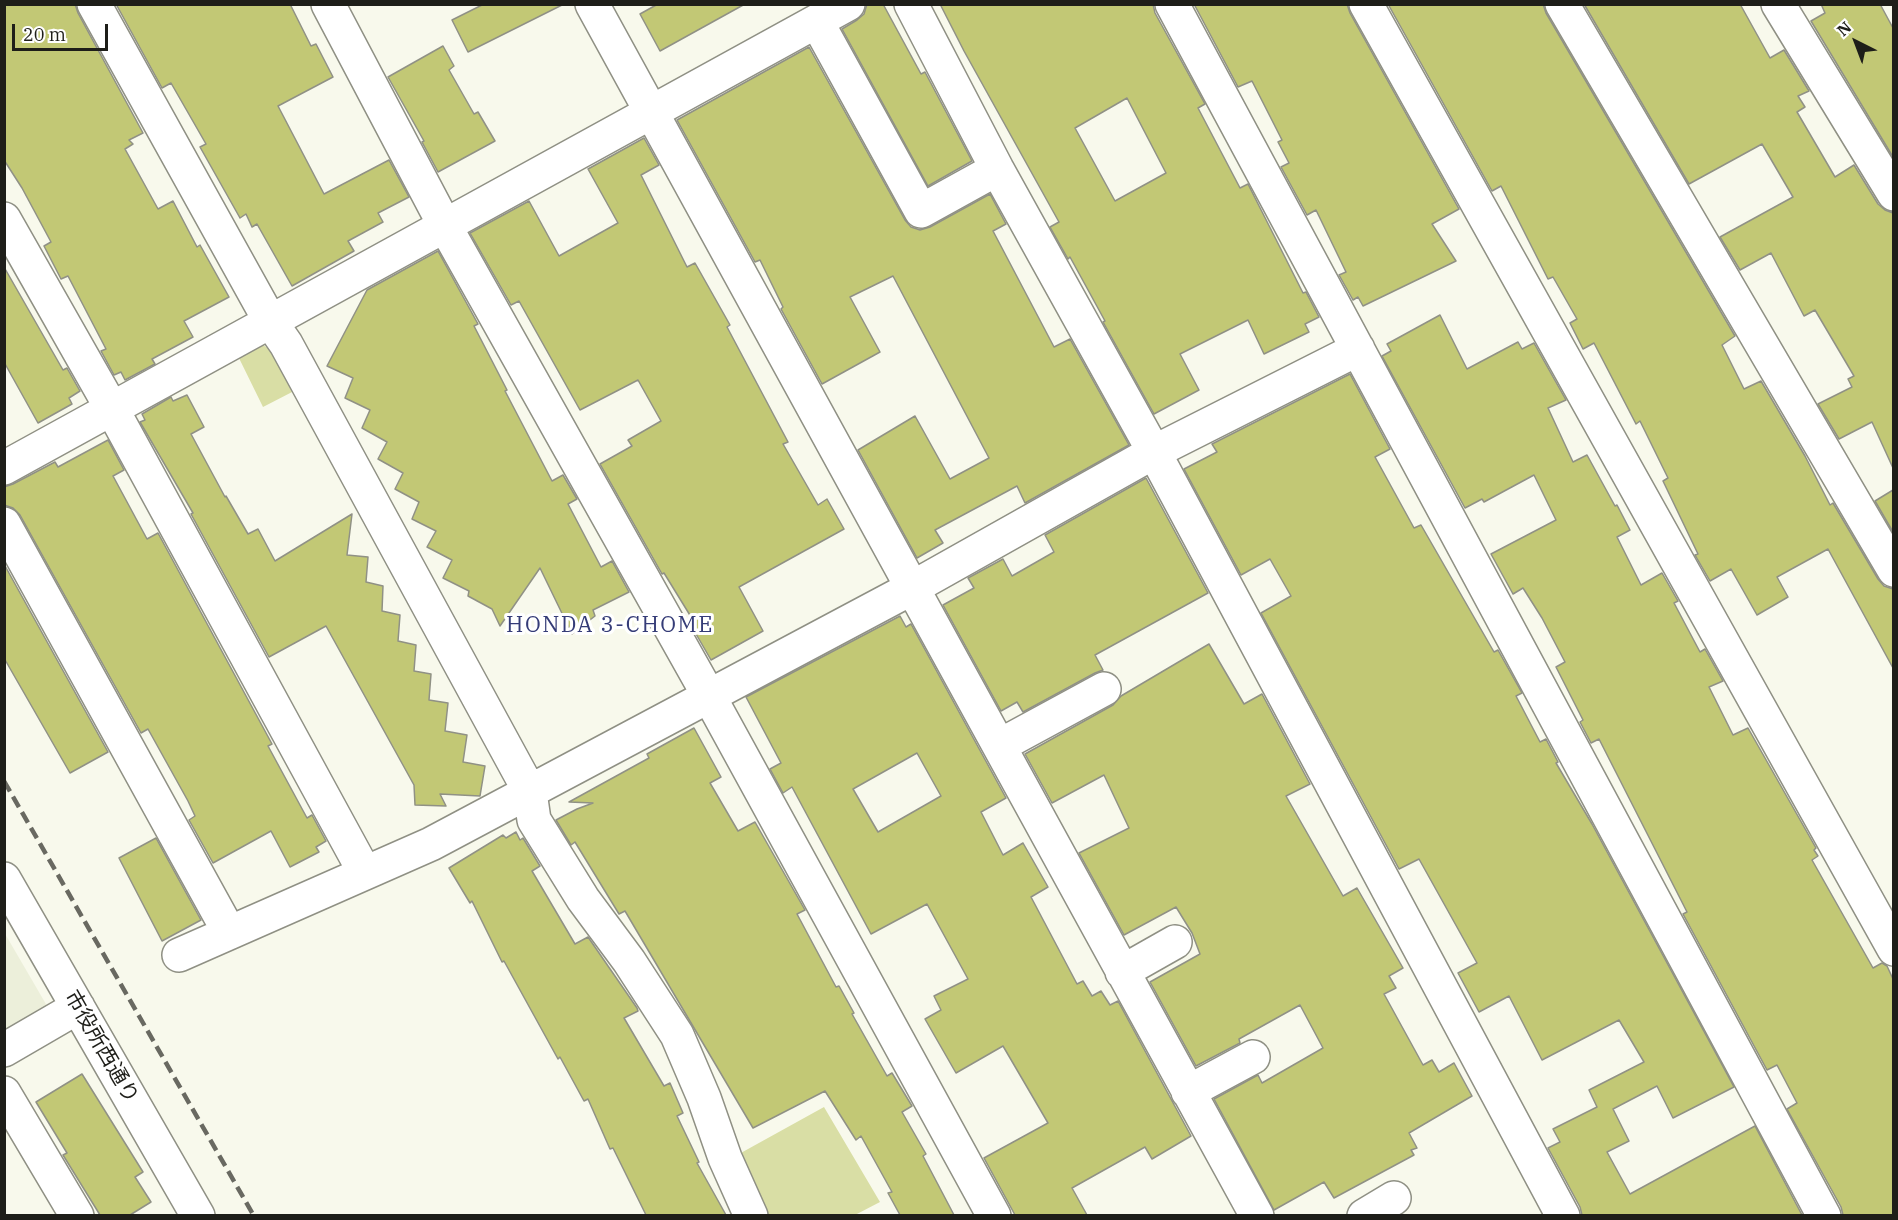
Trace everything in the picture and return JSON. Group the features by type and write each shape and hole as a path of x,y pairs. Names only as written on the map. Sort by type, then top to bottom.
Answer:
{"street":[{"path":"94,4 270,321 286,344 530,792 534,820 677,1035 704,1098 724,1158 751,1215"},
{"path":"328,4 446,226 709,696 994,1215"},
{"path":"592,4 1257,1215"},
{"path":"4,468 848,4"},
{"path":"911,4 997,169 1154,452 1563,1215"},
{"path":"1172,4 1824,1215"},
{"path":"1366,4 1893,949"},
{"path":"1562,4 1893,570"},
{"path":"1778,4 1893,194"},
{"path":"817,22 921,211 997,169"},
{"path":"4,219 111,409 365,873"},
{"path":"179,955 431,844 912,588 1154,452 1358,349"},
{"path":"4,524 229,932"},
{"path":"999,746 1104,689"},
{"name":"市役所西通り","path":"4,879 198,1215"},
{"path":"1122,972 1175,942"},
{"path":"4,1050 78,1007"},
{"path":"1188,1092 1253,1057"},
{"path":"10,1114 77,1215"},
{"path":"1364,1215 1394,1198"}],"shaded area":[{"path":"4,932 50,1011 4,1035"}],"green space":[{"path":"256,341 275,352 296,390 263,407 236,352"},
{"path":"824,1107 880,1202 855,1215 769,1215 757,1196 739,1154"}],"building":[{"path":"4,4 75,4 143,133 129,140 133,144 125,149 158,209 173,201 197,247 200,245 229,297 184,321 193,337 152,359 155,364 125,380 121,372 114,375 101,351 106,349 68,276 61,279 44,246 51,242 4,160"},
{"path":"116,4 290,4 311,46 316,44 333,77 278,106 324,194 389,160 409,197 378,213 383,222 348,241 354,251 292,286 257,224 252,227 246,214 240,218 200,147 206,144 171,83 162,88"},
{"path":"484,4 564,4 468,52 452,20"},
{"path":"658,4 745,4 660,51 640,14"},
{"path":"867,4 883,4 921,74 925,72 972,161 928,186 842,29 864,14"},
{"path":"940,4 1153,4 1155,13 1205,104 1198,108 1240,188 1248,184 1303,293 1306,292 1319,317 1305,324 1309,332 1264,354 1248,320 1180,354 1199,390 1154,414 1070,257 1068,259 1050,227 1059,222","holes":["1127,98 1166,173 1115,201 1075,128"]},
{"path":"1194,4 1347,4 1459,209 1432,224 1456,261 1363,306 1358,297 1353,300 1339,275 1346,272 1316,210 1307,215 1281,167 1289,163 1278,142 1282,140 1252,81 1238,87"},
{"path":"1388,4 1543,4 1546,13 1735,336 1722,345 1744,389 1761,381 1805,456 1830,505 1833,503 1878,579 1884,586 1893,589 1893,668 1828,549 1777,577 1788,597 1757,615 1731,569 1710,581 1695,555 1698,554 1663,481 1668,478 1640,421 1636,424 1594,343 1583,349 1570,323 1577,319 1553,277 1548,279 1501,186 1492,191"},
{"path":"1584,4 1740,4 1770,58 1784,50 1809,91 1798,96 1805,107 1797,112 1835,177 1854,165 1878,204 1893,213 1893,468 1872,422 1839,439 1818,404 1852,387 1848,379 1854,376 1815,310 1804,316 1771,253 1740,270 1720,237 1793,197 1762,144 1689,184"},
{"path":"1821,4 1880,4 1893,28 1893,157 1811,21 1825,13"},
{"path":"443,46 454,66 449,70 474,114 478,112 495,141 438,172 422,142 424,141 388,77"},
{"path":"809,47 911,227 920,230 930,227 990,194 1006,224 993,231 1054,347 1070,339 1129,445 1025,503 1017,486 935,530 943,543 917,558 858,450 915,416 950,479 989,458 893,276 850,297 880,352 822,384 781,309 783,307 760,260 755,262 677,120"},
{"path":"644,138 659,165 641,175 687,267 695,263 730,325 727,327 788,442 783,444 818,505 827,499 844,529 739,587 763,631 711,660 692,627 696,625 664,573 662,574 600,464 632,446 628,440 661,421 638,380 580,410 519,301 511,305 470,233 529,201 559,256 618,223 588,169"},
{"path":"438,251 478,324 474,326 552,481 563,475 577,499 568,504 601,567 612,561 629,592 593,610 595,616 572,634 540,568 500,626 492,609 468,596 469,591 443,578 452,560 427,547 436,531 412,519 419,502 395,489 403,473 378,459 387,442 362,428 370,410 345,398 353,378 327,366 367,290"},
{"path":"4,267 63,370 67,368 80,391 69,398 72,404 38,423 4,362"},
{"path":"1440,315 1467,369 1518,342 1522,349 1534,343 1566,400 1548,408 1573,462 1587,455 1615,506 1617,505 1630,530 1617,537 1641,585 1662,573 1678,601 1674,603 1700,652 1705,649 1723,681 1709,687 1733,735 1748,728 1816,848 1814,850 1818,856 1812,860 1873,968 1882,963 1887,966 1893,979 1893,1215 1843,1215 1841,1207 1787,1109 1797,1103 1777,1065 1767,1070 1683,914 1687,912 1599,739 1591,743 1580,722 1583,720 1556,667 1565,662 1542,618 1523,588 1513,594 1491,554 1556,520 1534,475 1484,502 1482,499 1465,508 1382,356 1391,351 1387,344"},
{"path":"1350,374 1390,449 1375,457 1414,528 1421,525 1494,652 1498,650 1522,693 1516,696 1540,742 1546,739 1558,762 1556,763 1592,824 1734,1087 1673,1118 1657,1086 1613,1109 1629,1141 1607,1152 1630,1194 1755,1126 1802,1215 1582,1215 1580,1207 1548,1148 1560,1142 1553,1129 1597,1107 1589,1090 1644,1062 1619,1020 1542,1060 1509,996 1479,1012 1458,973 1477,963 1419,859 1399,869 1261,613 1291,596 1270,559 1241,575 1184,469 1217,452 1212,444"},
{"path":"187,395 204,427 191,434 248,534 258,529 275,561 352,514 347,555 368,557 366,582 383,586 382,611 400,615 398,641 416,645 414,671 431,674 429,700 448,703 445,731 467,735 463,762 485,766 480,796 440,794 446,806 415,805 414,785 326,626 269,657 191,514 193,513 140,422 145,420 142,414 171,397 173,401"},
{"path":"108,440 124,470 113,476 147,539 158,533 272,744 268,746 307,818 312,815 326,841 316,847 319,852 290,867 271,831 213,863 189,820 195,816 188,801 148,729 141,733 20,515 13,508 4,505 4,487 55,462 58,467"},
{"path":"1146,478 1208,593 1095,655 1103,670 1023,712 1017,702 1001,711 943,605 974,588 968,578 1003,559 1012,576 1054,552 1045,535"},
{"path":"1893,490 1893,532 1875,501"},
{"path":"4,564 108,752 70,773 4,658"},
{"path":"900,616 906,627 911,624 1006,798 981,812 1003,855 1023,843 1048,887 1031,897 1077,984 1083,981 1092,996 1101,991 1110,1005 1118,1001 1191,1136 1152,1159 1145,1147 1072,1188 1087,1215 1015,1215 984,1158 1048,1123 1003,1046 956,1073 925,1019 941,1010 934,996 968,979 927,904 871,934 792,787 783,793 770,769 781,763 746,697","holes":["917,753 941,796 878,832 853,789"]},
{"path":"1209,644 1244,704 1262,694 1310,784 1286,796 1343,896 1357,888 1403,968 1389,976 1396,988 1384,994 1423,1065 1432,1060 1439,1072 1454,1063 1472,1096 1409,1133 1417,1148 1411,1150 1414,1155 1334,1198 1324,1182 1274,1210 1214,1099 1258,1075 1262,1083 1323,1048 1300,1005 1239,1039 1240,1043 1196,1066 1150,982 1200,954 1192,933 1176,907 1124,935 1079,853 1129,828 1104,775 1052,803 1025,754 1113,705 1121,696"},
{"path":"694,728 721,777 710,783 738,831 755,822 805,910 797,914 836,987 839,986 887,1076 892,1073 912,1106 902,1112 926,1154 923,1156 954,1215 900,1215 888,1193 892,1192 861,1136 856,1140 825,1091 753,1128 625,911 619,914 575,842 571,845 556,820 593,803 569,802 649,758 647,754"},
{"path":"516,832 520,840 523,838 540,866 532,871 575,944 588,937 637,1008 638,1011 624,1018 664,1086 670,1083 683,1113 677,1116 699,1162 697,1163 726,1215 646,1215 613,1148 610,1149 588,1099 584,1101 560,1057 558,1059 504,961 502,962 472,901 470,903 449,868 503,835 506,838"},
{"path":"156,838 201,920 162,941 119,858"},
{"path":"82,1074 143,1172 135,1177 151,1202 130,1215 100,1215 63,1155 67,1153 36,1102"}],"railway":[{"path":"4,781 254,1216"}],"district":[{"name":"HONDA 3-CHOME","path":"610,626"}]}
